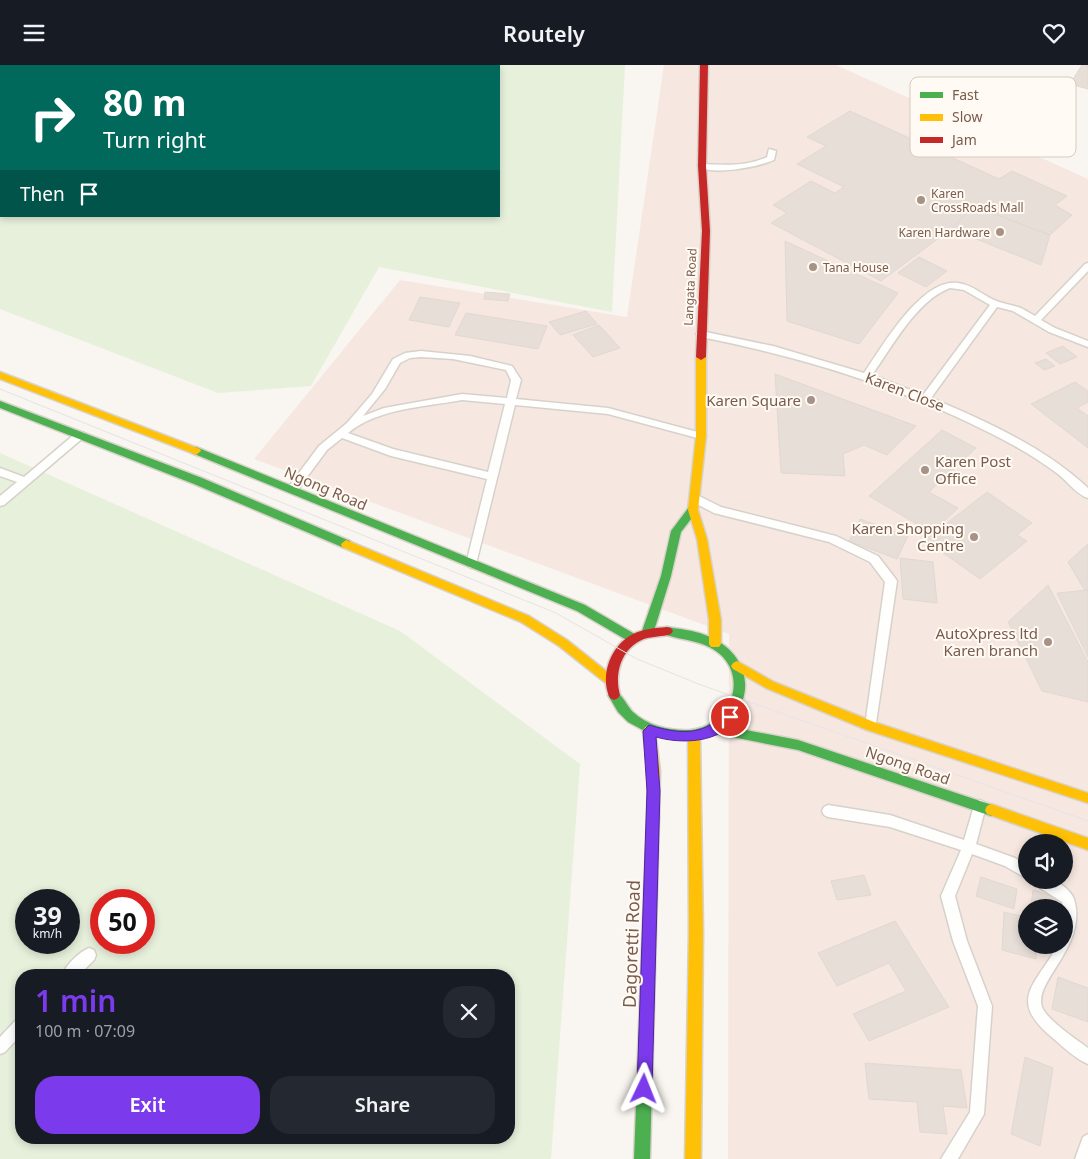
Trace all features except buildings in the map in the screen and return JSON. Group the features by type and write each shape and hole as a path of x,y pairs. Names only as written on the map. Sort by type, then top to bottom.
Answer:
{"main road":[{"name":"Langata Road","path":"694,504 701,435 701,334 706,231 702,166 704,65"},
{"name":"Ngong Road","path":"0,375 292,489 580,608 634,639"},
{"path":"0,403 207,485 526,619 562,643 611,681"},
{"path":"648,634 666,576 676,531 694,504"},
{"path":"694,504 702,539 715,619 715,644"},
{"path":"667,631 688,632 715,644 725,651 737,666 742,684 740,701 730,717 714,729 694,736 671,736 649,731 631,720 618,705 611,688 611,681 611,671 618,655 634,639 648,634 667,631"},
{"name":"Ngong Road","path":"737,666 770,685 872,726 1088,798"},
{"name":"Ngong Road","path":"714,729 798,745 834,756 1088,844"},
{"name":"Dagoretti Road","path":"642,1159 654,791 649,731"},
{"path":"693,1159 696,932 694,736"}],"lane":[{"path":"702,166 735,167 764,162 771,158 772,151"},
{"path":"1036,320 1088,267"},
{"path":"867,376 917,307 938,288 950,285 960,287 995,305 1016,309 1052,331 1088,344"},
{"path":"926,398 995,305"},
{"name":"Karen Close","path":"701,334 767,346 867,376 926,398 1001,434 1068,474 1088,494"},
{"path":"292,489 323,448 350,426 382,387 394,363 401,357 409,354 445,356 497,364 509,368 516,380 471,564"},
{"path":"350,426 384,411 462,397 608,411 701,435"},
{"path":"340,434 391,452 492,477"},
{"path":"0,502 80,435"},
{"path":"0,472 25,481"},
{"path":"694,504 832,539 874,559 891,581 872,726"},
{"path":"949,1159 977,1114 985,1006 960,941 948,896 969,847 980,806"},
{"path":"828,811 890,821 969,847 1018,868"},
{"path":"1054,889 1067,897 1074,919 1072,935 1040,985 1034,1002 1036,1011 1043,1019 1088,1057"},
{"path":"75,969 89,955"},
{"path":"0,1047 15,1031"},
{"path":"1083,1159 1088,1142"}],"shaded area":[{"path":"664,65 836,65 910,98 910,157 1039,157 1088,179 1088,1159 728,1159 729,634 254,459 400,280 627,317"}],"green space":[{"path":"500,65 625,65 612,312 379,267 311,386 218,393 0,309 0,217 500,217"},
{"path":"0,453 400,631 580,764 551,1159 0,1159"}],"tram line":[{"path":"0,389 556,613 637,659 701,685 1088,821"}],"traffic: fast":[{"path":"0,404 198,481 346,544"},
{"path":"196,451 581,608 634,639"},
{"path":"647,634 666,576 676,531 693,510"},
{"path":"614,695 632,719 645,727 660,732 691,735 715,727 732,713 740,693 738,673 726,654 703,639 667,631"},
{"path":"714,729 798,745 991,810"},
{"path":"642,1159 653,817"}],"traffic: slow":[{"path":"701,357 701,436 693,510 702,539 715,620 715,644"},
{"path":"0,375 196,451"},
{"path":"346,544 525,619 563,643 611,681"},
{"path":"737,666 770,685 871,726 1088,798"},
{"path":"649,731 654,771 653,817"},
{"path":"693,1159 696,932 694,736"},
{"path":"991,810 1088,844"}],"traffic: jam":[{"path":"701,357 706,231 702,166 704,65"},
{"path":"614,695 611,679 612,671 623,648 640,636 667,631"}],"place":[{"name":"Karen CrossRoads Mall","path":"921,200"},
{"name":"Karen Hardware","path":"1000,232"},
{"name":"Tana House","path":"813,267"},
{"name":"Karen Square","path":"811,400"},
{"name":"Karen Post Office","path":"925,470"},
{"name":"Karen Shopping Centre","path":"974,537"},
{"name":"AutoXpress ltd Karen branch","path":"1048,642"}],"route":[{"path":"644,1089 654,791 654,771 649,731 671,736 694,736 714,729 730,717"}]}
